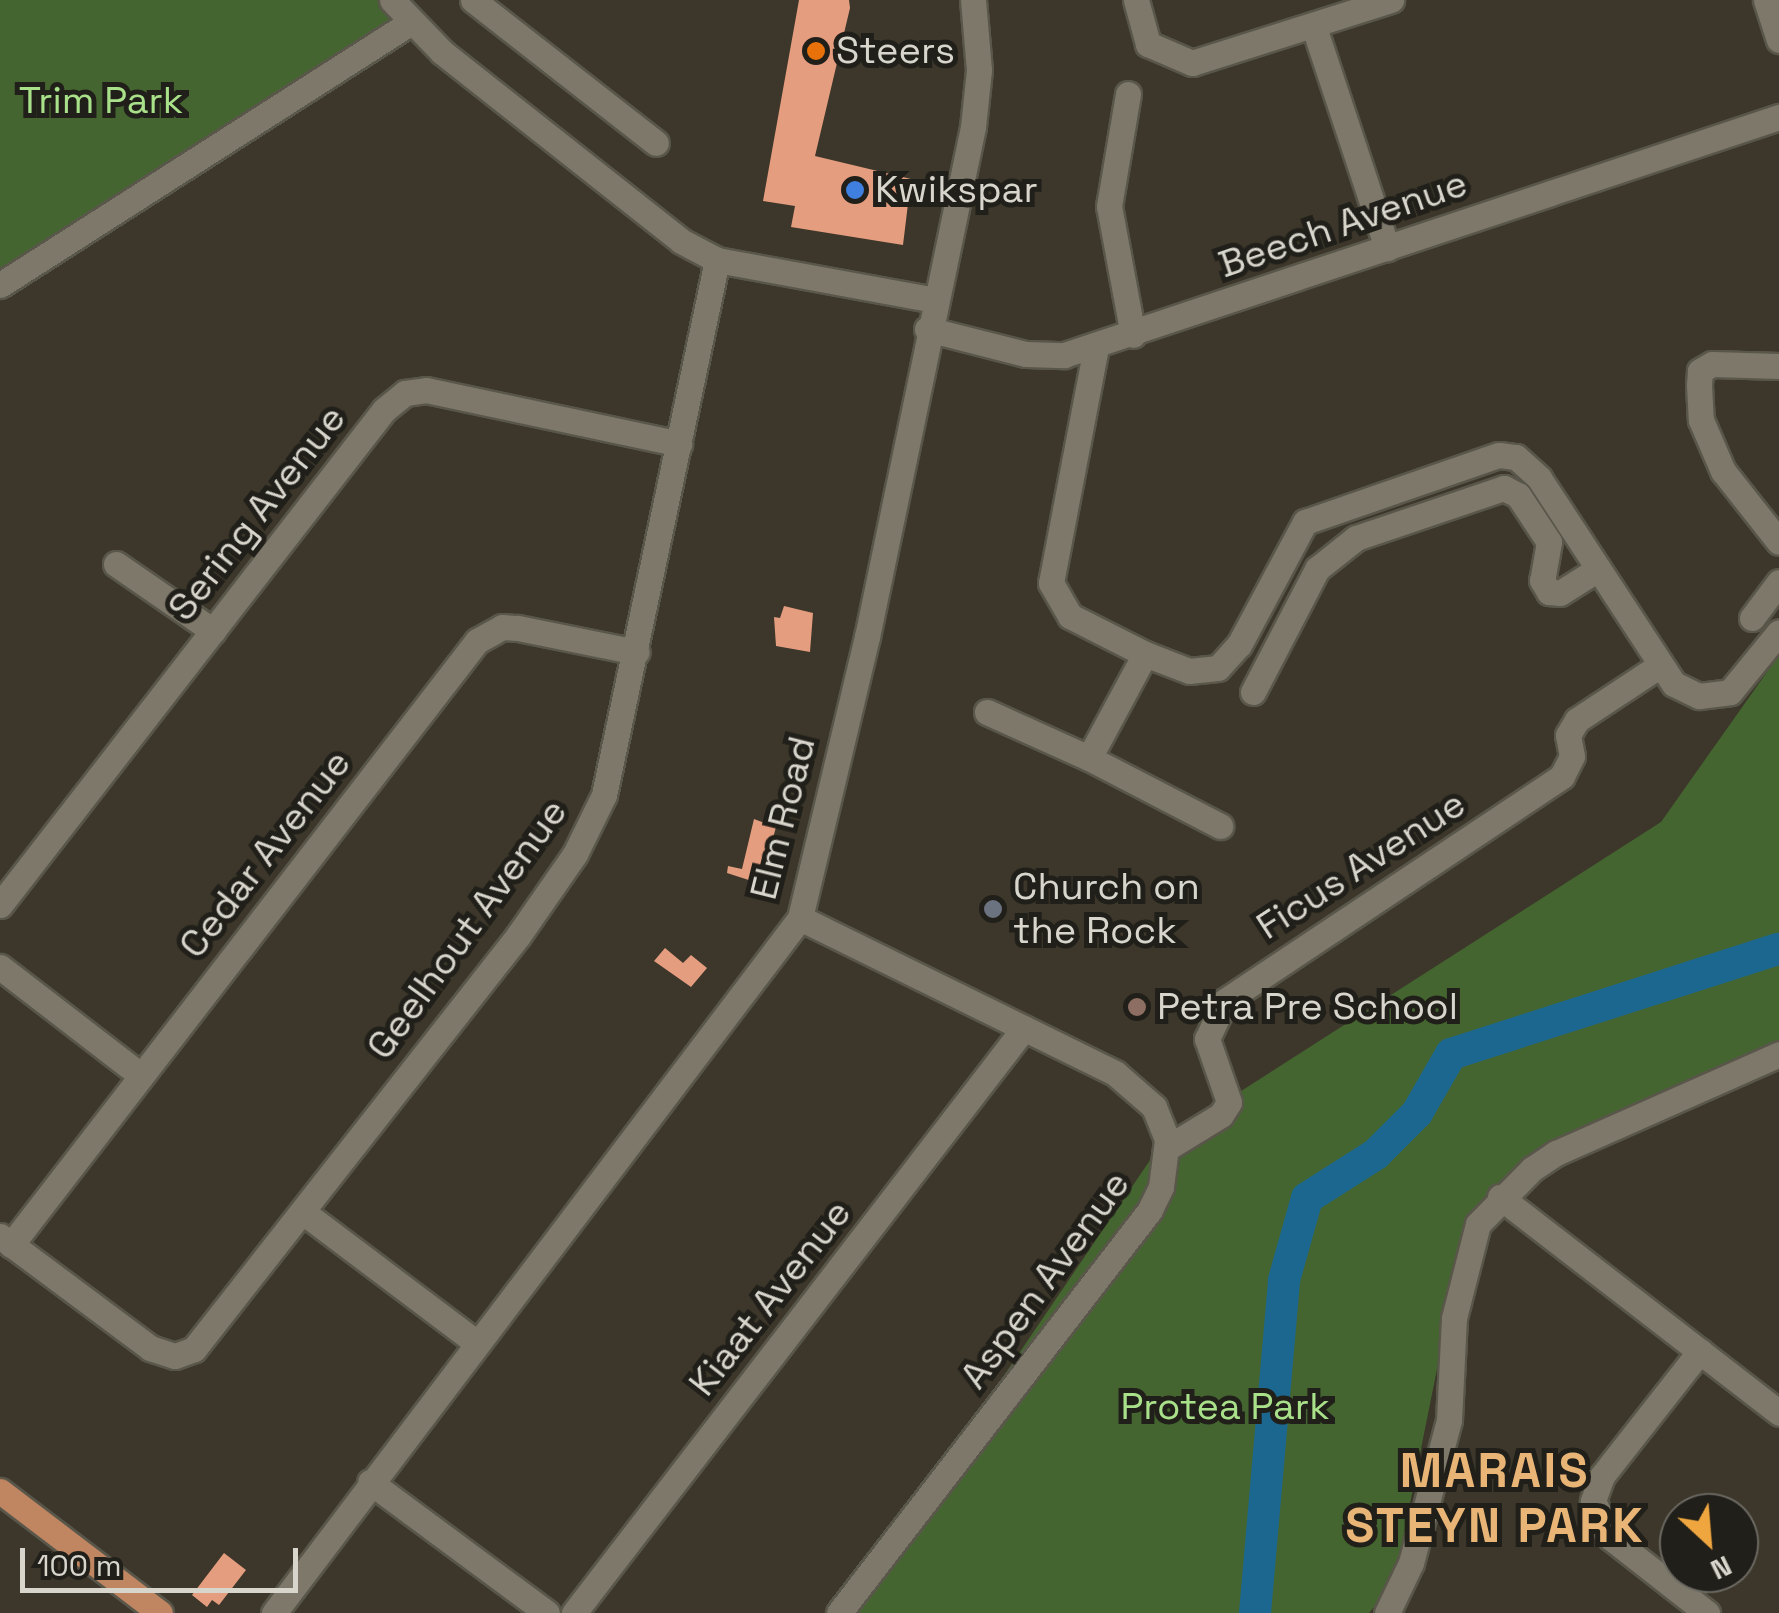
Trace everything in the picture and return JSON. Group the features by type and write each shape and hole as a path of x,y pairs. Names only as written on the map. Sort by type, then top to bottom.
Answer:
{"main road":[{"path":"0,1491 160,1613"}],"street":[{"path":"392,0 411,22 577,162 716,260 934,300"},
{"path":"473,0 656,143"},
{"name":"Elm Road","path":"274,1613 800,918 867,637 927,329 975,112 974,0"},
{"path":"1136,0 1148,44 1192,63 1391,0"},
{"path":"1766,0 1779,40"},
{"path":"0,285 411,22"},
{"path":"1314,27 1388,248"},
{"path":"1128,94 1108,206 1133,335"},
{"name":"Beech Avenue","path":"927,329 1042,357 1096,347 1779,117"},
{"name":"Geelhout Avenue","path":"6,1240 124,1330 175,1356 202,1344 576,854 604,796 716,260"},
{"path":"1096,347 1052,582 1070,616 1145,654 1189,671 1218,668 1239,644 1305,522 1499,455 1516,457 1539,478 1659,666 1690,693 1730,692 1779,632"},
{"path":"1779,366 1712,364 1700,371 1698,385 1701,420 1723,471 1779,542"},
{"name":"Sering Avenue","path":"0,905 405,393 426,390 679,444"},
{"path":"1253,692 1317,569 1356,538 1504,488 1518,495 1549,542 1542,580 1549,592 1560,594 1598,569"},
{"path":"116,564 213,631"},
{"path":"1752,618 1779,582"},
{"name":"Cedar Avenue","path":"6,1240 140,1075 477,641 502,627 518,628 637,652"},
{"path":"1089,758 1145,654"},
{"name":"Ficus Avenue","path":"1167,1148 1221,1115 1229,1102 1207,1039 1225,1001 1562,776 1572,756 1568,735 1577,720 1659,666"},
{"path":"987,712 1089,758 1220,826"},
{"name":"Aspen Avenue","path":"800,918 1138,1088 1154,1106 1167,1148 1162,1188 1150,1210 839,1613"},
{"path":"0,967 140,1075"},
{"name":"Kiaat Avenue","path":"574,1613 1024,1028"},
{"path":"1387,1613 1410,1562 1449,1420 1464,1258 1478,1224 1500,1198 1556,1153 1779,1054"},
{"path":"1500,1198 1779,1413"},
{"path":"303,1212 477,1343"},
{"path":"1700,1352 1602,1476 1593,1501 1612,1538 1708,1613"},
{"path":"370,1482 547,1613"}],"green space":[{"name":"Trim Park","path":"0,0 396,0 410,18 0,288"},
{"name":"Protea Park","path":"1779,655 1779,1043 1540,1148 1467,1220 1394,1583 1369,1613 843,1613 1163,1141 1661,822"}],"building":[{"path":"799,0 849,0 850,8 815,156 911,179 903,245 791,227 795,206 763,201"},
{"path":"784,606 813,613 810,652 776,646 774,617 780,618"},
{"path":"754,819 776,827 761,884 727,873 728,866 742,869"},
{"path":"665,948 683,963 691,955 707,968 691,987 654,961"},
{"path":"224,1553 246,1570 219,1605 212,1600 207,1607 192,1595"}],"waterway":[{"path":"1255,1613 1284,1280 1307,1198 1376,1154 1417,1113 1451,1054 1779,949"}],"place":[{"name":"Steers","path":"816,51"},
{"name":"Kwikspar","path":"855,190"},
{"name":"Church on the Rock","path":"993,909"},
{"name":"Petra Pre School","path":"1137,1007"}],"district":[{"name":"MARAIS STEYN PARK","path":"1495,1498"}]}
